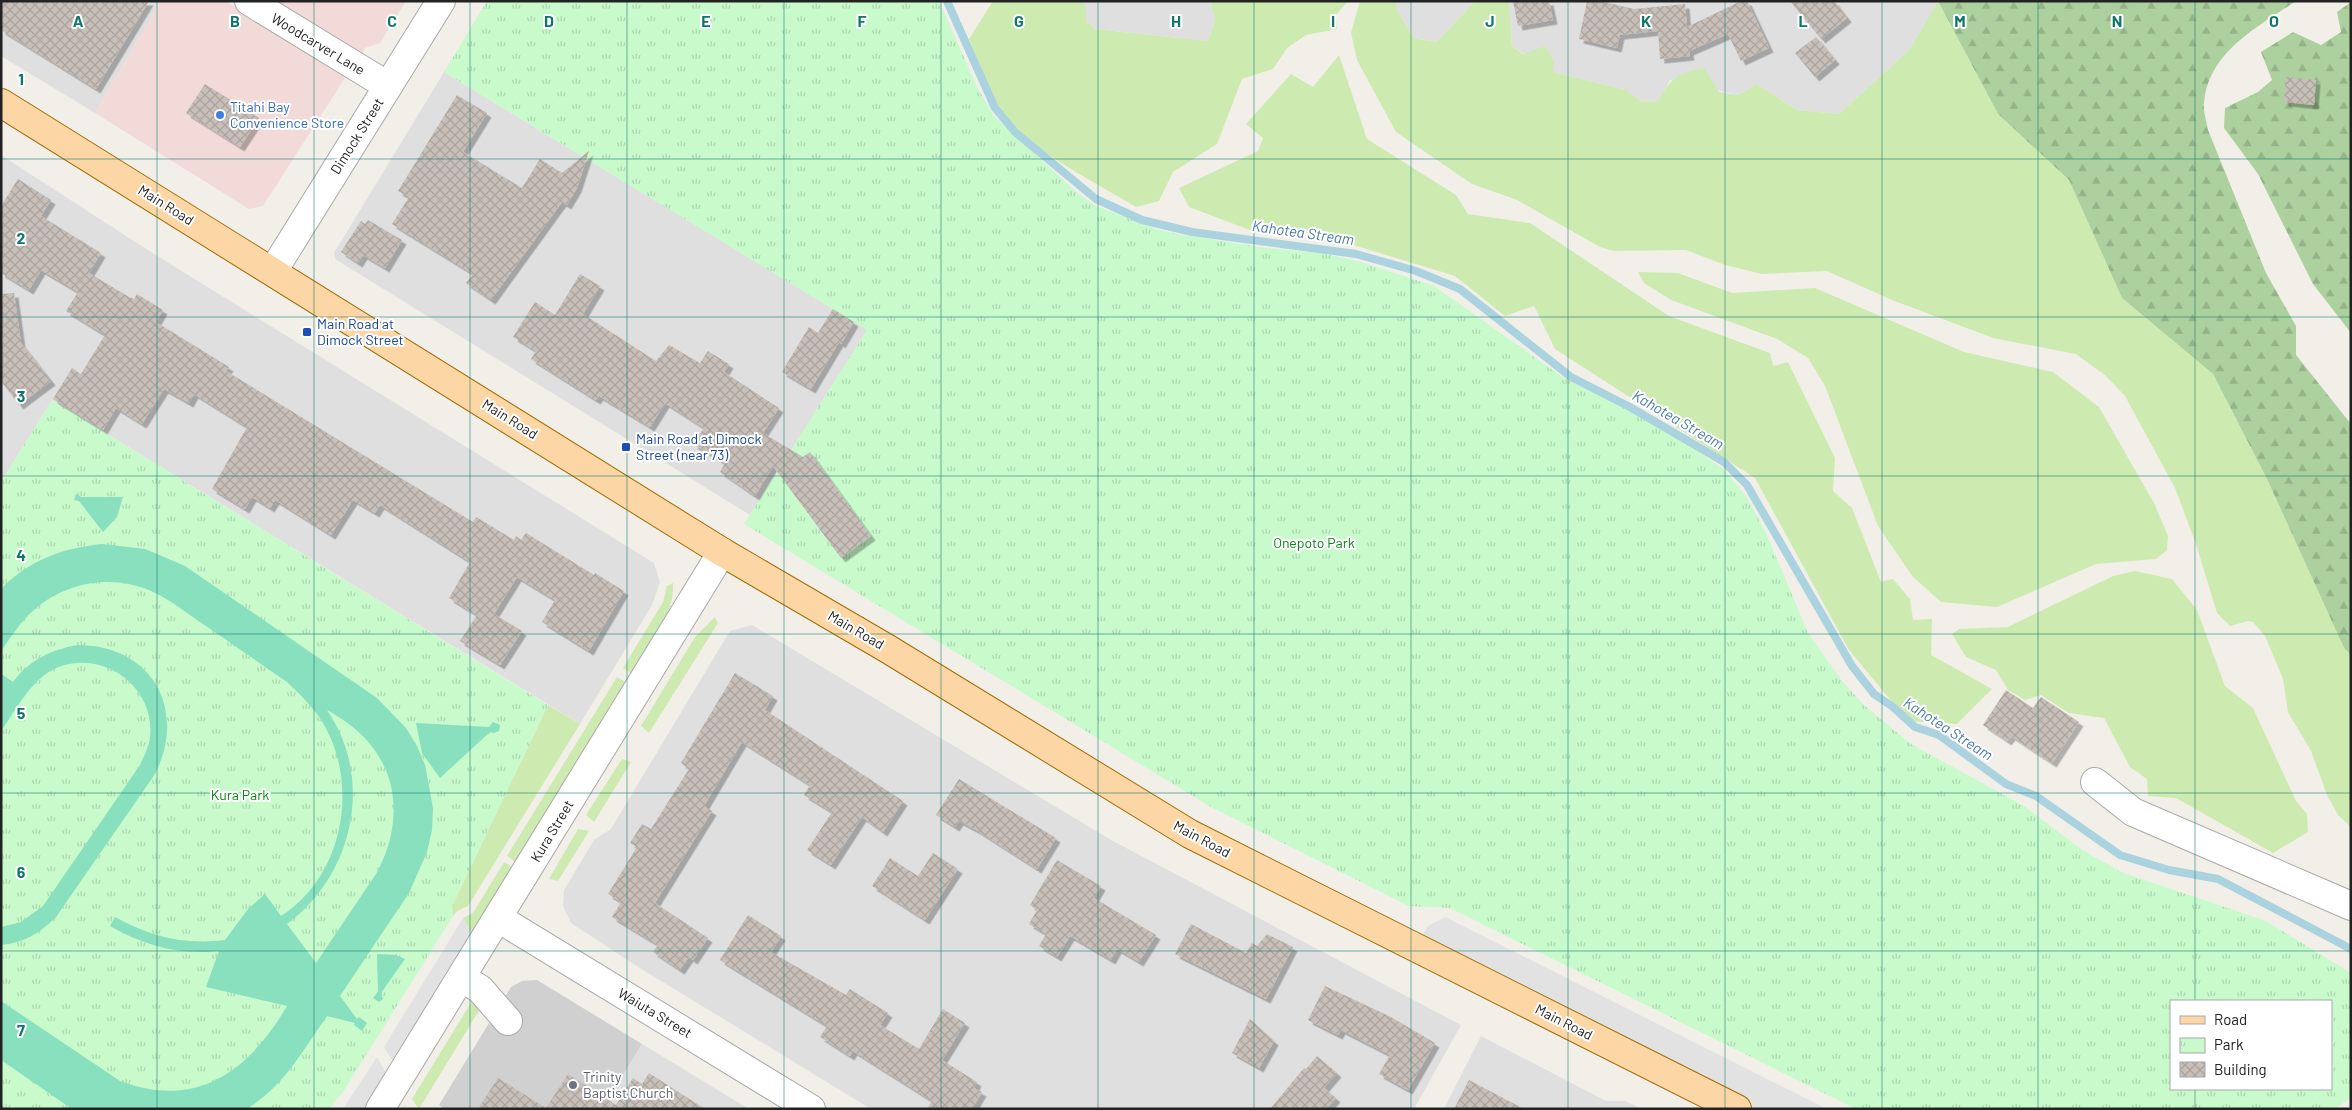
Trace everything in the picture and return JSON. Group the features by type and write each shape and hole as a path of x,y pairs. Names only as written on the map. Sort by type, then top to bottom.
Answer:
{"main road":[{"name":"Main Road","path":"1,103 722,552 888,649 1190,834 1737,1109"}],"street":[{"name":"Woodcarver Lane","path":"249,1 388,86"},
{"name":"Dimock Street","path":"272,271 441,1"},
{"name":"Kura Street","path":"391,1105 462,978 722,552"},
{"path":"2095,782 2133,812 2351,906"},
{"name":"Waiuta Street","path":"498,918 812,1109"},
{"path":"462,978 480,989 508,1021"}],"shaded area":[{"path":"1,1 161,1 95,113 1,56"},
{"path":"161,1 226,1 347,75 263,206 249,209 95,113"},
{"path":"269,1 406,1 380,43 365,48 360,57"},
{"path":"1082,1 1210,1 1215,20 1208,41 1095,29 1086,21 1086,6"},
{"path":"1396,1 1475,1 1437,42 1414,38 1398,12"},
{"path":"1509,1 1938,1 1909,50 1839,114 1797,110 1757,84 1738,95 1670,80 1659,101 1641,102 1626,90 1553,72 1512,46"},
{"path":"444,72 868,330 750,515 335,259 334,253"},
{"path":"1,155 143,247 654,563 660,582 652,605 580,724 52,400 1,482"},
{"path":"752,625 1113,841 1461,1025 1414,1109 871,1109 635,965 571,923 563,906 564,890 594,840 611,829 730,631"},
{"path":"1445,917 1827,1109 1737,1109 1415,947 1428,926"},
{"path":"463,918 473,935 394,1064 384,1047"},
{"path":"537,980 642,1044 602,1109 444,1109 439,1105 511,987 522,981"},
{"path":"1481,1036 1606,1101 1625,1101 1642,1109 1444,1109"},
{"path":"642,1044 749,1109 602,1109"},
{"path":"377,1057 387,1075 366,1108 343,1109"}],"green space":[{"name":"Onepoto Park","path":"487,1 939,1 977,87 994,116 1075,191 1096,206 1156,229 1266,248 1322,253 1361,262 1434,286 1564,378 1657,424 1722,468 1746,496 1766,533 1808,633 1842,681 1865,706 1911,744 2024,806 2081,849 2121,872 2266,921 2351,973 2351,1098 2334,1109 1856,1109 1450,908 1409,906 1211,807 744,524 867,330 444,72"},
{"path":"993,1 1082,1 1086,6 1086,21 1095,29 1208,41 1215,20 1210,1 1348,1 1336,15 1337,29 1306,35 1287,48 1273,69 1242,79 1217,144 1173,172 1159,201 1136,207 1041,149 1009,121 998,106 969,39"},
{"path":"1360,1 1396,1 1398,12 1414,38 1437,42 1475,1 1509,1 1512,46 1523,54 1545,46 1554,61 1553,72 1626,90 1642,102 1658,101 1667,87 1676,78 1687,72 1704,68 1719,92 1738,95 1757,84 1797,110 1839,114 1909,50 1938,1 1998,114 2069,180 2122,298 2213,374 2267,479 2344,648 2351,655 2351,827 2338,815 2327,795 2311,751 2288,712 2283,679 2265,636 2253,622 2248,621 2230,626 2217,613 2196,544 2175,488 2125,396 2106,376 2076,354 1993,338 1892,300 1827,271 1762,274 1725,265 1686,250 1614,251 1600,247 1517,200 1472,184 1396,132 1357,60 1351,33"},
{"path":"1938,1 2296,1 2251,31 2225,55 2215,69 2208,85 2204,110 2208,130 2266,273 2296,326 2296,355 2351,424 2351,655 2344,648 2267,479 2213,374 2122,298 2069,180 1998,114"},
{"path":"2351,2 2351,333 2313,284 2258,174 2224,128 2225,108 2258,92 2272,80 2261,52 2293,32 2321,45 2341,32 2337,12"},
{"path":"1339,55 1367,139 1456,195 1468,214 1530,223 1669,316 1770,353 1773,366 1788,362 1835,458 1833,491 1852,508 1881,582 1893,579 1910,599 1913,620 1932,619 1931,655 1992,689 1957,724 1908,721 1849,650 1755,478 1555,349 1534,306 1505,316 1455,276 1307,231 1255,232 1189,207 1179,188 1258,151 1263,138 1246,124 1291,74 1313,87"},
{"path":"1638,272 1678,273 1732,293 1815,288 1964,352 2053,372 2099,407 2154,503 2168,536 2167,550 2156,559 2096,564 1997,607 1941,602 1913,577 1878,526 1825,386 1808,358 1777,339 1671,300 1644,283"},
{"name":"Kura Park","path":"52,400 548,705 452,906 453,916 343,1092 329,1109 1,1109 1,482"},
{"path":"76,494 81,497 123,497 117,517 103,532 79,501 74,500"},
{"path":"102,544 145,549 185,566 377,698 406,728 417,746 425,765 433,808 432,830 427,852 409,893 340,996 357,1019 359,1017 367,1023 362,1031 354,1025 355,1023 327,1016 301,1055 282,1079 246,1109 72,1109 1,1060 1,1001 120,1081 148,1089 173,1091 197,1087 218,1079 238,1066 256,1049 287,1006 206,987 219,951 190,952 162,948 136,939 110,926 115,917 142,930 168,938 196,941 225,940 248,909 265,894 281,916 301,901 317,882 329,860 337,837 342,812 342,787 339,763 331,739 323,723 312,708 287,682 174,603 151,591 121,583 105,582 75,587 60,593 29,614 1,651 1,589 23,570 47,557","holes":["327,710 346,722 364,737 377,754 387,772 394,812 391,833 376,874 316,963 287,924 310,904 328,880 341,853 350,825 353,796 350,766 342,737"]},
{"path":"2135,571 2172,579 2197,610 2225,686 2253,708 2296,801 2307,814 2308,832 2273,853 2176,798 2148,796 2147,779 2130,767 2104,718 2069,713 2041,695 2025,700 2008,690 1996,670 1966,657 1952,634 1959,629 2008,627 2113,576"},
{"path":"673,583 670,607 665,619 653,642 632,674 623,668 663,602 667,586"},
{"path":"715,617 718,623 649,733 641,726 695,637"},
{"path":"77,645 103,648 125,656 143,668 156,685 164,704 167,726 164,750 155,774 56,917 31,936 17,942 1,945 1,927 21,922 43,906 140,765 149,744 149,718 144,701 134,686 120,675 105,667 88,663 70,664 44,675 30,689 1,731 1,674 13,682 19,674 41,657"},
{"path":"617,677 627,683 517,863 507,856"},
{"path":"548,705 580,724 468,906 457,911 453,916 452,906"},
{"path":"493,722 500,725 499,731 490,732 440,778 422,753 416,723 489,727"},
{"path":"622,759 631,762 594,822 586,815"},
{"path":"578,829 589,831 558,881 549,879"},
{"path":"504,862 514,868 473,935 463,918 473,913"},
{"path":"377,954 396,955 405,959 381,993 383,999 379,1002 373,998 378,992"},
{"path":"475,996 483,1004 419,1109 412,1099"}],"building":[{"path":"1,1 149,1 96,89 1,30"},
{"path":"1513,1 1549,1 1553,20 1518,26"},
{"path":"1587,1 1600,1 1634,9 1685,4 1687,27 1741,1 1747,1 1769,48 1741,61 1728,34 1689,51 1690,56 1660,59 1658,31 1620,35 1617,48 1579,39"},
{"path":"1790,1 1834,1 1847,18 1821,39"},
{"path":"1816,37 1835,60 1815,77 1795,53"},
{"path":"2286,77 2316,80 2314,105 2284,102"},
{"path":"205,84 259,118 240,147 186,113"},
{"path":"457,95 487,113 463,152 522,188 540,159 562,173 589,151 577,188 567,205 562,202 491,300 466,283 473,274 392,224 409,197 398,191"},
{"path":"18,179 51,200 41,216 101,253 89,273 129,297 134,299 137,294 163,310 156,322 229,367 226,371 473,522 476,517 514,540 516,536 521,540 526,533 594,575 595,573 624,591 589,651 542,622 555,600 517,577 494,614 522,631 500,665 460,641 477,615 449,598 470,562 380,505 375,513 353,500 331,535 275,500 270,508 252,497 245,509 212,489 247,427 194,394 189,403 164,389 142,424 116,408 103,430 53,399 72,368 81,374 105,335 66,311 78,292 41,270 29,290 1,273 1,206"},
{"path":"368,220 402,240 385,268 363,255 358,263 341,252 361,221 365,224"},
{"path":"580,274 600,286 583,314 656,361 669,345 700,363 708,351 729,364 724,372 779,408 763,433 803,457 810,452 871,536 841,558 773,466 755,496 720,472 725,463 693,444 704,428 665,403 650,427 599,396 596,400 531,359 536,351 513,337 535,302 555,315"},
{"path":"14,293 21,343 51,381 19,405 1,381 1,294"},
{"path":"833,309 854,322 841,344 839,342 811,389 782,372 809,327 818,333"},
{"path":"735,673 773,696 765,710 903,801 883,832 862,817 831,865 807,850 832,812 804,795 810,785 742,742 704,806 712,811 655,903 708,938 693,960 689,957 680,970 653,952 658,945 612,917 621,902 608,894 637,847 630,843 642,824 651,829 689,769 681,763"},
{"path":"2006,690 2033,708 2041,697 2079,722 2052,763 2011,736 2007,741 1983,725"},
{"path":"959,779 1056,838 1037,869 976,830 959,821 955,827 936,815"},
{"path":"933,853 958,869 925,920 872,886 890,858 918,876"},
{"path":"1057,860 1101,886 1094,898 1156,935 1139,962 1117,949 1111,960 1070,936 1057,957 1039,946 1046,934 1029,924 1037,910 1030,905"},
{"path":"748,915 781,936 771,952 846,995 850,989 888,1013 880,1025 919,1049 943,1009 965,1023 942,1060 977,1082 974,1088 982,1092 972,1109 927,1109 932,1101 853,1051 850,1056 820,1037 827,1026 720,960"},
{"path":"1191,924 1246,953 1252,943 1257,946 1267,934 1293,947 1266,999 1175,954"},
{"path":"1325,986 1391,1017 1435,1043 1408,1090 1379,1074 1390,1055 1341,1030 1338,1035 1308,1020"},
{"path":"1250,1019 1274,1041 1259,1068 1232,1053"},
{"path":"1317,1056 1337,1073 1324,1088 1336,1098 1326,1109 1270,1109 1304,1068 1306,1069"},
{"path":"649,1073 705,1109 478,1109 498,1078 546,1108 568,1074 616,1105 633,1078 642,1084"},
{"path":"1469,1080 1524,1109 1454,1109"}],"waterway":[{"name":"Kahotea Stream","path":"947,1 995,108 1015,132 1096,199 1142,220 1192,232 1356,254 1416,271 1460,289 1571,377 1630,407 1724,462 1747,485 1852,666 1874,694 1893,707 1915,727 1939,735 2006,784 2036,796 2120,855 2169,870 2218,879 2351,949"}],"place":[{"name":"Titahi Bay Convenience Store","path":"220,115"},
{"name":"Main Road at Dimock Street","path":"307,332"},
{"name":"Main Road at Dimock Street (near 73)","path":"626,447"},
{"name":"Trinity Baptist Church","path":"573,1085"}]}
